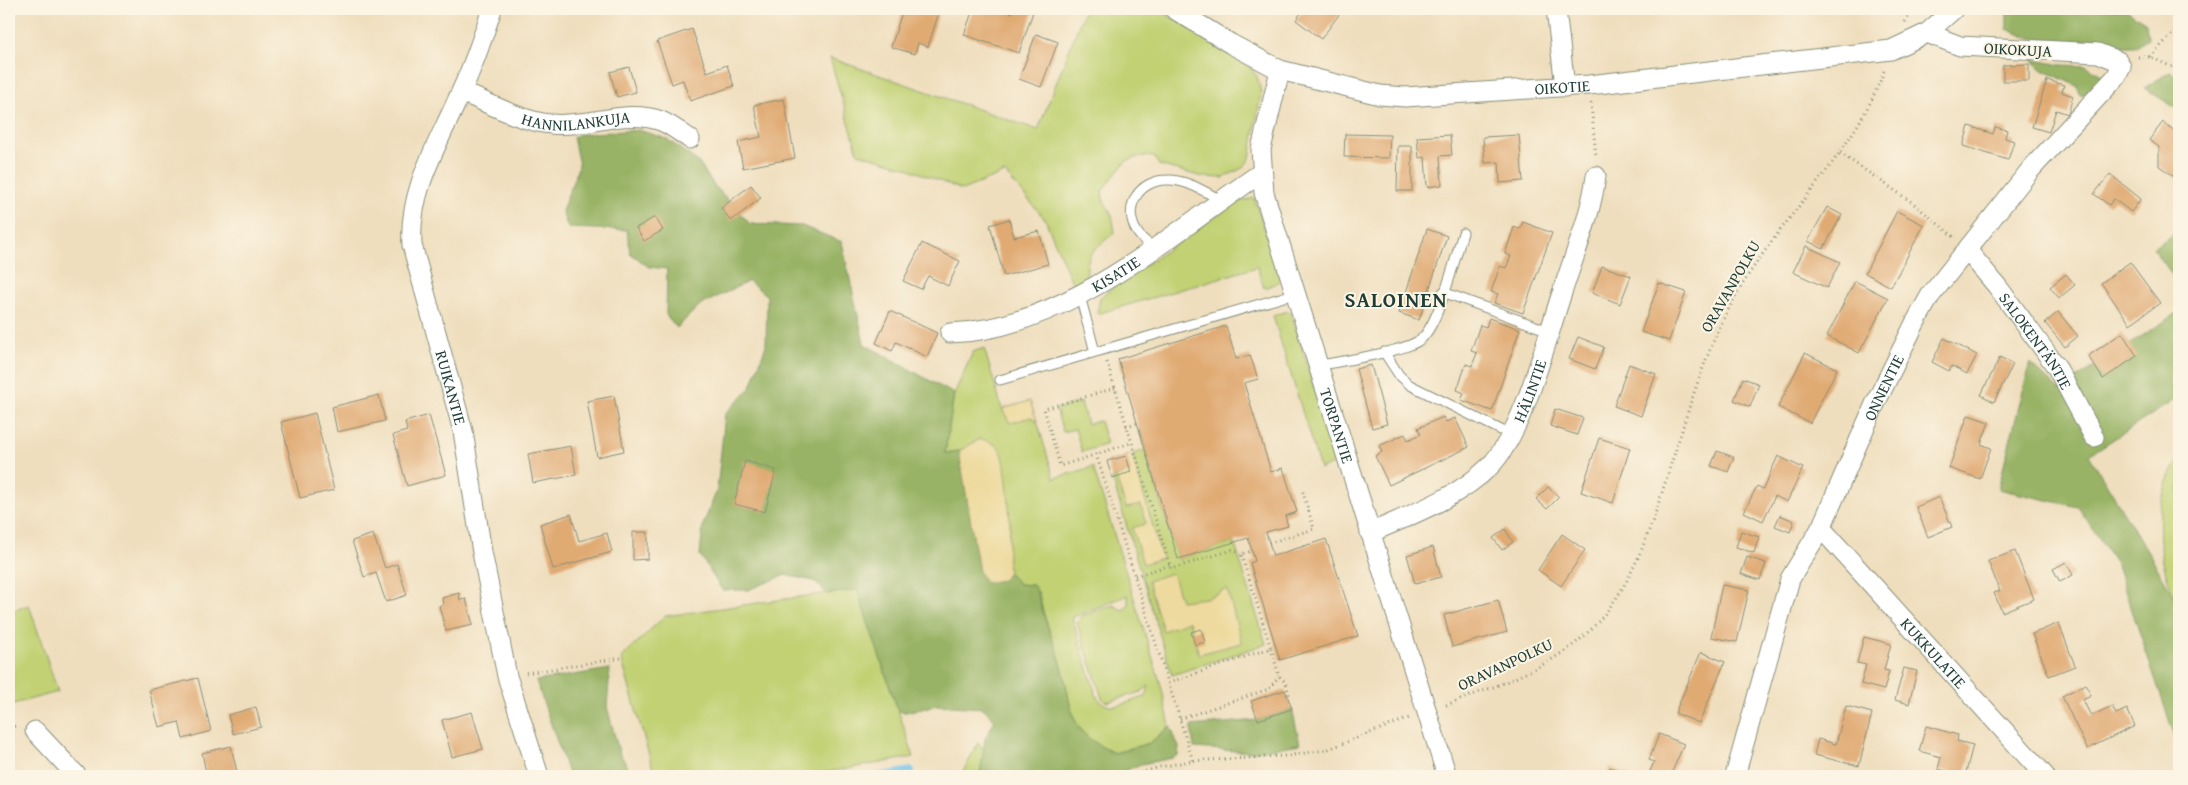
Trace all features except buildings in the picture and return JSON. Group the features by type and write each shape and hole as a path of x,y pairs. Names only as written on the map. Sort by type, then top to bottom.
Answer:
{"street":[{"name":"RUIKANTIE","path":"492,9 462,92 420,184 412,215 411,230 412,244 463,431 482,552 506,676 539,776"},
{"name":"OIKOTIE","path":"1174,9 1231,44 1280,70 1370,93 1405,97 1589,85 1891,50 1928,33 1954,9"},
{"path":"1556,9 1565,87"},
{"name":"OIKOKUJA","path":"1928,33 1960,46 2098,53 2110,56"},
{"name":"ONNENTIE","path":"1735,776 1790,579 1820,528 1915,323 1930,296 2031,168 2116,77 2121,67 2118,61 2110,56"},
{"name":"TORPANTIE","path":"1280,70 1261,149 1261,174 1264,193 1294,294 1447,776"},
{"name":"HANNILANKUJA","path":"462,92 536,122 570,125 630,116 645,116 663,122 690,139"},
{"name":"KISATIE","path":"950,333 991,329 1080,296 1154,248 1261,174"},
{"name":"HÄLINTIE","path":"1370,533 1433,504 1468,483 1490,466 1511,435 1591,205 1596,176"},
{"name":"SALOKENTÄNTIE","path":"1967,250 2047,352 2094,437"},
{"name":"KUKKULATIE","path":"1820,528 2045,776"},
{"path":"35,730 77,776"}],"lane":[{"path":"1154,248 1137,232 1134,222 1134,199 1138,191 1146,185 1155,181 1177,181 1221,200"},
{"path":"1317,366 1384,352 1415,344 1421,340 1433,322 1463,233"},
{"path":"1443,292 1549,330"},
{"path":"1000,380 1294,294"},
{"path":"1080,296 1099,351"},
{"path":"1384,352 1399,375 1410,385 1511,435"}],"path":[{"path":"2150,57 2177,29"},
{"name":"ORAVANPOLKU","path":"1131,776 1160,767 1192,761 1284,756 1326,750 1486,690 1542,664 1573,645 1595,624 1614,600 1633,569 1651,529 1713,339 1735,297 1772,240 1840,152 1879,84 1891,50"},
{"path":"2110,56 2150,57 2179,70"},
{"path":"1589,85 1596,176"},
{"path":"1840,152 1913,203 1967,250"},
{"path":"1099,351 1115,388 1171,569 1232,550 1241,554 1252,550"},
{"path":"1115,388 1044,409 1060,466 1131,443"},
{"path":"1126,426 1137,423"},
{"path":"1096,454 1192,761"},
{"path":"1269,543 1314,529 1302,489"},
{"path":"1241,554 1279,676 1286,683 1290,694 1288,697"},
{"path":"1135,576 1170,564"},
{"path":"1168,683 1271,648"},
{"path":"506,676 621,658"},
{"path":"1180,719 1269,689 1279,676"}],"green space":[{"path":"1085,9 1158,9 1244,61 1257,76 1261,93 1250,158 1244,167 1223,178 1203,177 1159,165 1154,157 1142,156 1126,161 1102,191 1103,199 1112,215 1115,232 1093,251 1088,262 1087,279 1074,287 1045,219 1005,173 962,190 905,167 858,153 830,58 1038,130"},
{"path":"2007,9 2125,9 2146,23 2148,39 2137,46 2125,46 2110,43 2028,38 2007,29"},
{"path":"2031,59 2060,65 2087,66 2103,76 2099,84 2081,96 2077,86 2043,70"},
{"path":"2170,72 2179,77 2179,110 2144,88"},
{"path":"639,130 667,139 698,162 714,185 750,224 802,226 842,242 864,344 954,394 945,453 959,451 979,571 1002,580 1009,573 1019,584 1033,585 1035,588 1061,663 1075,721 1088,737 1114,753 1150,743 1170,726 1179,747 1178,755 1173,758 1141,764 1113,776 982,776 980,774 985,739 995,720 983,708 937,705 905,712 898,711 857,590 827,594 814,581 785,575 748,590 722,590 700,555 703,525 717,490 725,414 751,387 766,345 767,296 749,281 699,306 677,328 666,315 667,269 649,267 630,253 627,230 568,228 562,211 579,165 573,137 582,134"},
{"path":"1254,198 1280,278 1277,283 1264,288 1257,267 1097,314 1100,298 1105,293 1235,203"},
{"path":"2179,231 2179,284 2153,248"},
{"path":"1287,311 1291,313 1336,459 1333,464 1320,469 1273,316"},
{"path":"2179,312 2179,397 2089,455 2179,604 2179,749 2116,563 2078,507 1998,489 2030,363 2059,390"},
{"path":"984,348 1002,409 1010,422 1031,417 1037,421 1054,478 1093,467 1161,685 1170,726 1150,743 1114,753 1095,744 1080,729 1070,708 1063,670 1043,613 1039,593 1016,581 1007,568 1006,555 1010,527 1008,510 998,479 980,439 959,451 945,453 954,394 973,352","holes":["1128,595 1128,606 1122,610 1113,605 1081,616 1077,623 1102,698 1107,702 1141,692 1149,686 1146,697 1119,705 1107,705 1101,702 1096,695 1073,617"]},
{"path":"1081,402 1087,424 1100,421 1107,444 1082,452 1075,429 1063,432 1056,409"},
{"path":"1145,450 1178,559 1234,542 1266,644 1172,675 1112,478 1130,472 1126,456"},
{"path":"2179,459 2179,604 2165,570 2161,550 2160,511 2170,475"},
{"path":"857,589 914,757 805,776 655,776 621,658 665,616"},
{"path":"29,605 58,692 9,705 9,612"},
{"path":"610,669 607,707 619,752 633,776 569,776 536,681"},
{"path":"1292,709 1300,744 1251,752 1194,748 1191,726 1258,720"},
{"path":"978,743 1009,776 961,776"}],"sand":[{"path":"1030,401 1037,421 1031,417 1010,423 1002,409"},
{"path":"980,439 996,445 1002,453 1010,521 1009,573 1002,580 985,583 979,571 959,451"},
{"path":"1132,454 1162,558 1143,564 1132,528 1146,524 1141,505 1126,508 1116,477 1130,472 1126,456"},
{"path":"1172,573 1181,601 1207,598 1227,589 1242,643 1199,654 1189,621 1163,631 1148,581"}],"waterway":[{"path":"876,776 912,770"}],"district":[{"name":"SALOINEN","path":"1396,300"}]}
